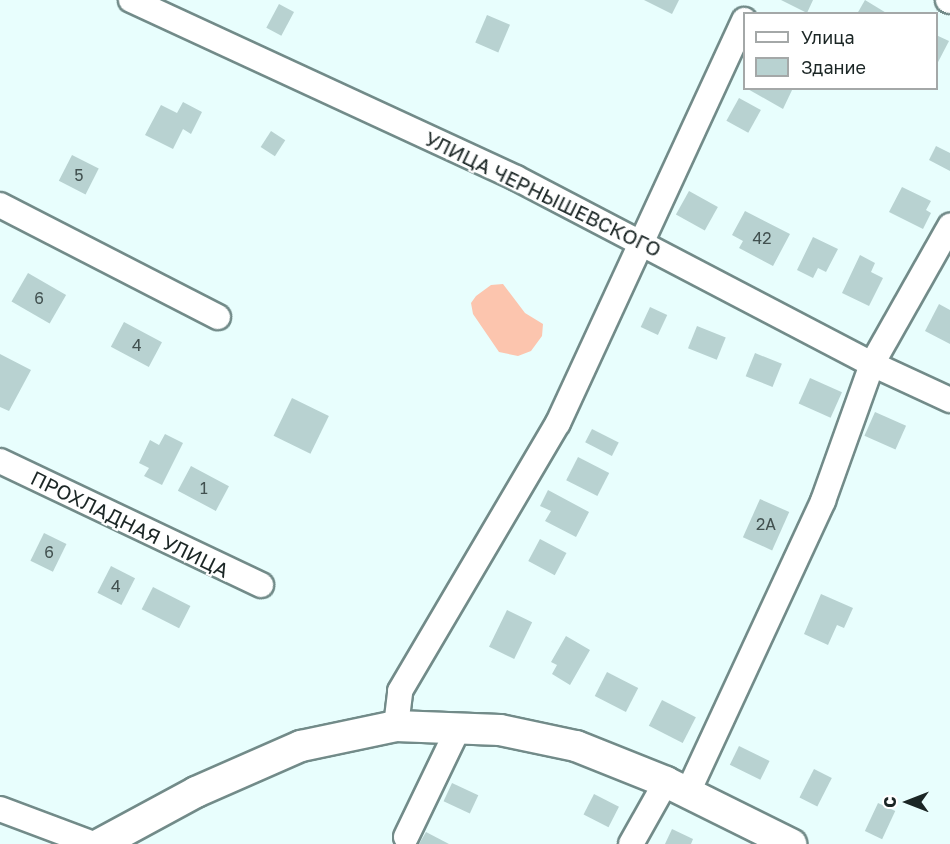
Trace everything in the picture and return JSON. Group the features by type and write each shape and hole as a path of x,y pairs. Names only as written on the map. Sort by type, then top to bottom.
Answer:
{"main road":[{"path":"100,844 196,792 301,746 396,726 500,730 576,746 677,787 791,844"}],"street":[{"name":"УЛИЦА ЧЕРНЫШЕВСКОГО","path":"130,0 516,178 872,364 950,400"},
{"path":"396,726 400,691 558,423 639,241 743,22"},
{"path":"0,205 218,317"},
{"path":"631,844 677,787 823,501 872,364 950,226"},
{"name":"ПРОХЛАДНАЯ УЛИЦА","path":"0,461 261,585"},
{"path":"406,837 458,729"},
{"path":"0,809 93,844"}],"shaded area":[{"path":"503,284 525,313 543,324 542,336 531,351 518,356 499,352 473,314 471,303 476,296 491,285"}],"building":[{"path":"644,0 679,0 672,14"},
{"path":"781,0 813,0 807,12"},
{"path":"865,0 885,12 858,12"},
{"path":"279,4 294,12 281,36 266,28"},
{"path":"487,15 510,25 498,52 475,43"},
{"path":"938,36 949,41 938,62"},
{"path":"750,90 792,90 783,109"},
{"path":"739,98 761,110 748,133 726,121"},
{"path":"183,102 202,112 191,134 183,129 173,149 145,135 161,105 177,113"},
{"path":"271,131 285,140 275,156 261,147"},
{"path":"936,146 950,153 950,171 929,160"},
{"path":"72,155 99,169 86,194 59,181"},
{"path":"902,187 931,201 926,210 931,213 923,229 889,212"},
{"path":"689,191 718,207 705,231 676,215"},
{"path":"745,211 790,234 773,266 739,248 743,241 732,235"},
{"path":"813,237 838,249 826,272 818,268 813,278 797,270"},
{"path":"860,255 875,263 871,272 883,278 869,306 842,293"},
{"path":"28,273 66,295 50,324 12,302"},
{"path":"939,304 950,310 950,344 925,331"},
{"path":"650,307 667,315 658,335 641,327"},
{"path":"124,322 162,342 149,367 111,347"},
{"path":"697,326 726,338 717,360 688,348"},
{"path":"755,353 782,364 773,387 746,376"},
{"path":"0,354 31,370 9,411 0,407"},
{"path":"810,378 842,392 831,418 799,404"},
{"path":"292,398 329,416 310,454 274,436"},
{"path":"875,412 906,426 895,450 864,436"},
{"path":"592,429 619,443 612,456 585,442"},
{"path":"165,434 183,443 162,485 144,476 149,468 139,463 150,440 159,445"},
{"path":"578,457 609,473 597,496 566,480"},
{"path":"191,466 229,486 216,511 178,491"},
{"path":"548,490 589,512 576,537 545,521 551,511 540,506"},
{"path":"760,499 789,512 772,550 743,537"},
{"path":"44,533 66,544 53,572 30,561"},
{"path":"540,539 566,553 555,575 528,561"},
{"path":"111,566 135,578 121,605 97,593"},
{"path":"153,587 190,606 179,628 142,609"},
{"path":"821,594 853,608 844,628 837,625 828,645 804,634"},
{"path":"507,610 532,622 514,659 489,647"},
{"path":"566,636 590,650 570,685 552,674 557,665 551,662"},
{"path":"607,672 638,688 626,712 595,696"},
{"path":"662,700 696,717 683,743 649,726"},
{"path":"739,746 770,761 760,780 730,765"},
{"path":"814,769 832,778 817,807 799,798"},
{"path":"452,783 478,795 470,813 444,801"},
{"path":"594,794 619,807 609,827 584,814"},
{"path":"878,803 895,811 882,839 865,831"},
{"path":"672,829 693,839 691,844 665,844"},
{"path":"426,832 449,844 419,844"}]}
